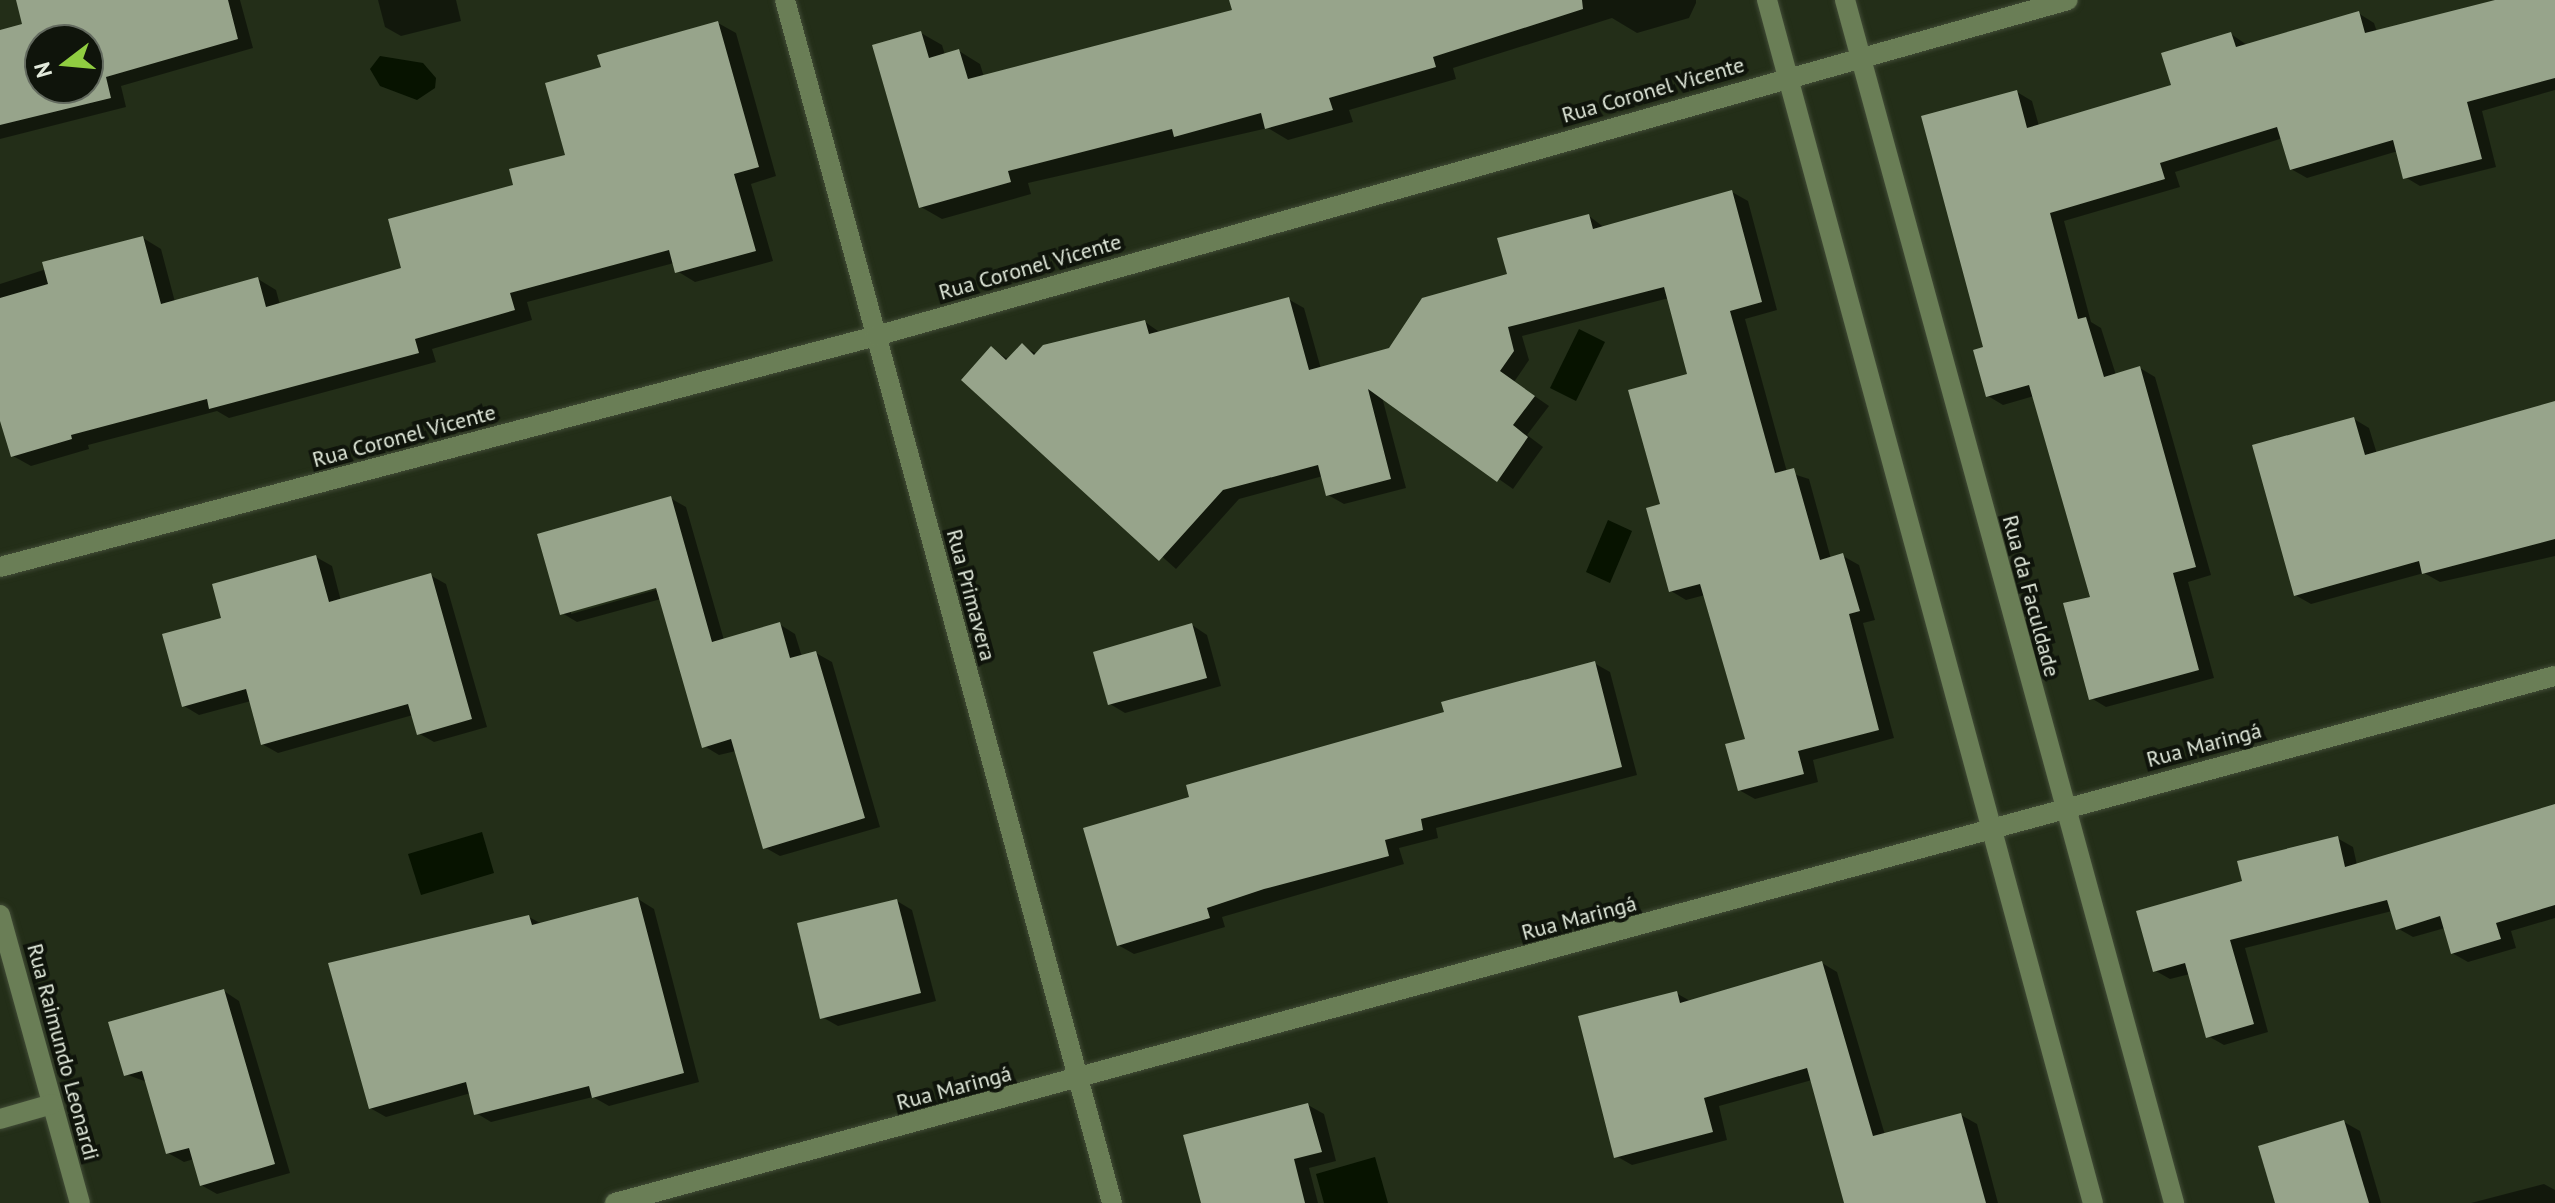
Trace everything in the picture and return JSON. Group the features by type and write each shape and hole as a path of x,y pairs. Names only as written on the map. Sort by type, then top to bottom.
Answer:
{"street":[{"name":"Rua Primavera","path":"785,0 1112,1203"},
{"path":"1767,0 2093,1203"},
{"name":"Rua da Faculdade","path":"1845,0 2174,1203"},
{"name":"Rua Coronel Vicente","path":"0,567 876,336 2068,0"},
{"name":"Rua Maringá","path":"615,1203 1078,1080 1992,830 2064,807 2555,676"},
{"name":"Rua Raimundo Leonardi","path":"0,915 80,1203"},
{"path":"0,1119 52,1104"}],"shaded area":[{"path":"380,56 423,63 436,78 435,88 417,100 380,86 370,69"},
{"path":"1579,329 1605,342 1576,401 1550,388"},
{"path":"1608,520 1632,531 1610,583 1586,572"},
{"path":"482,832 494,873 421,895 408,854"},
{"path":"1375,1157 1388,1203 1324,1203 1316,1174"}],"building":[{"path":"16,0 228,0 238,39 106,77 111,98 104,100 104,24 24,24 24,104 86,104 0,125 0,30 22,24"},
{"path":"1229,0 1582,0 1583,9 1433,57 1436,67 1329,98 1333,110 1265,129 1261,113 1174,137 1172,129 1008,171 1011,182 919,208 872,45 921,31 929,58 959,49 968,79 1232,10"},
{"path":"2495,0 2555,0 2555,78 2467,102 2482,159 2403,179 2393,140 2290,170 2277,127 2160,163 2165,179 2050,213 2078,319 2086,317 2104,377 2140,366 2196,567 2173,573 2199,670 2089,700 2063,603 2090,597 2029,385 1986,397 1973,350 1983,347 1921,116 2017,90 2027,128 2171,85 2161,53 2231,32 2236,47 2359,11 2365,33"},
{"path":"718,21 759,167 734,174 756,251 675,273 669,250 510,293 515,310 415,339 419,353 209,409 207,399 71,435 72,439 11,457 0,421 0,298 48,284 42,262 143,236 161,304 258,277 266,307 401,268 388,219 513,185 509,169 565,155 545,83 601,67 597,55"},
{"path":"1732,190 1762,302 1730,311 1775,473 1794,468 1820,560 1843,553 1860,611 1849,614 1879,730 1798,751 1804,774 1738,791 1725,744 1745,739 1700,584 1669,592 1646,508 1660,504 1628,390 1687,374 1664,287 1508,327 1514,351 1500,371 1535,396 1513,425 1528,437 1497,482 1368,389 1391,479 1326,496 1318,465 1223,490 1159,561 961,380 991,346 1006,360 1022,343 1034,355 1043,345 1145,320 1149,334 1289,297 1309,370 1389,348 1422,298 1507,274 1497,238 1589,214 1593,229"},
{"path":"2555,401 2555,539 2422,574 2419,561 2294,596 2252,445 2354,417 2365,455"},
{"path":"671,496 712,642 780,622 790,658 816,651 865,818 763,849 731,739 702,748 656,588 560,615 537,534"},
{"path":"316,555 329,602 431,573 472,719 417,735 408,704 261,745 246,689 182,707 162,634 221,618 212,584"},
{"path":"1192,623 1207,678 1108,705 1093,652"},
{"path":"1595,661 1622,767 1421,819 1423,830 1385,840 1389,856 1264,889 1207,908 1210,918 1117,946 1083,828 1189,797 1186,785 1444,712 1441,702"},
{"path":"2555,804 2555,905 2496,923 2501,939 2451,954 2440,916 2396,930 2387,900 2230,940 2254,1024 2206,1038 2185,963 2153,972 2136,911 2242,881 2237,861 2338,836 2345,867"},
{"path":"638,897 684,1073 592,1098 589,1086 474,1115 466,1082 369,1109 328,963 529,915 532,925"},
{"path":"897,899 921,993 820,1019 797,923"},
{"path":"1822,961 1873,1136 1961,1113 1986,1203 1844,1203 1807,1068 1704,1098 1713,1132 1614,1158 1578,1016 1677,991 1680,1003"},
{"path":"224,989 275,1164 200,1186 189,1148 166,1154 142,1071 124,1076 108,1022"},
{"path":"1308,1103 1322,1152 1294,1159 1305,1203 1201,1203 1183,1135"},
{"path":"2344,1120 2369,1203 2275,1203 2258,1146"}]}
